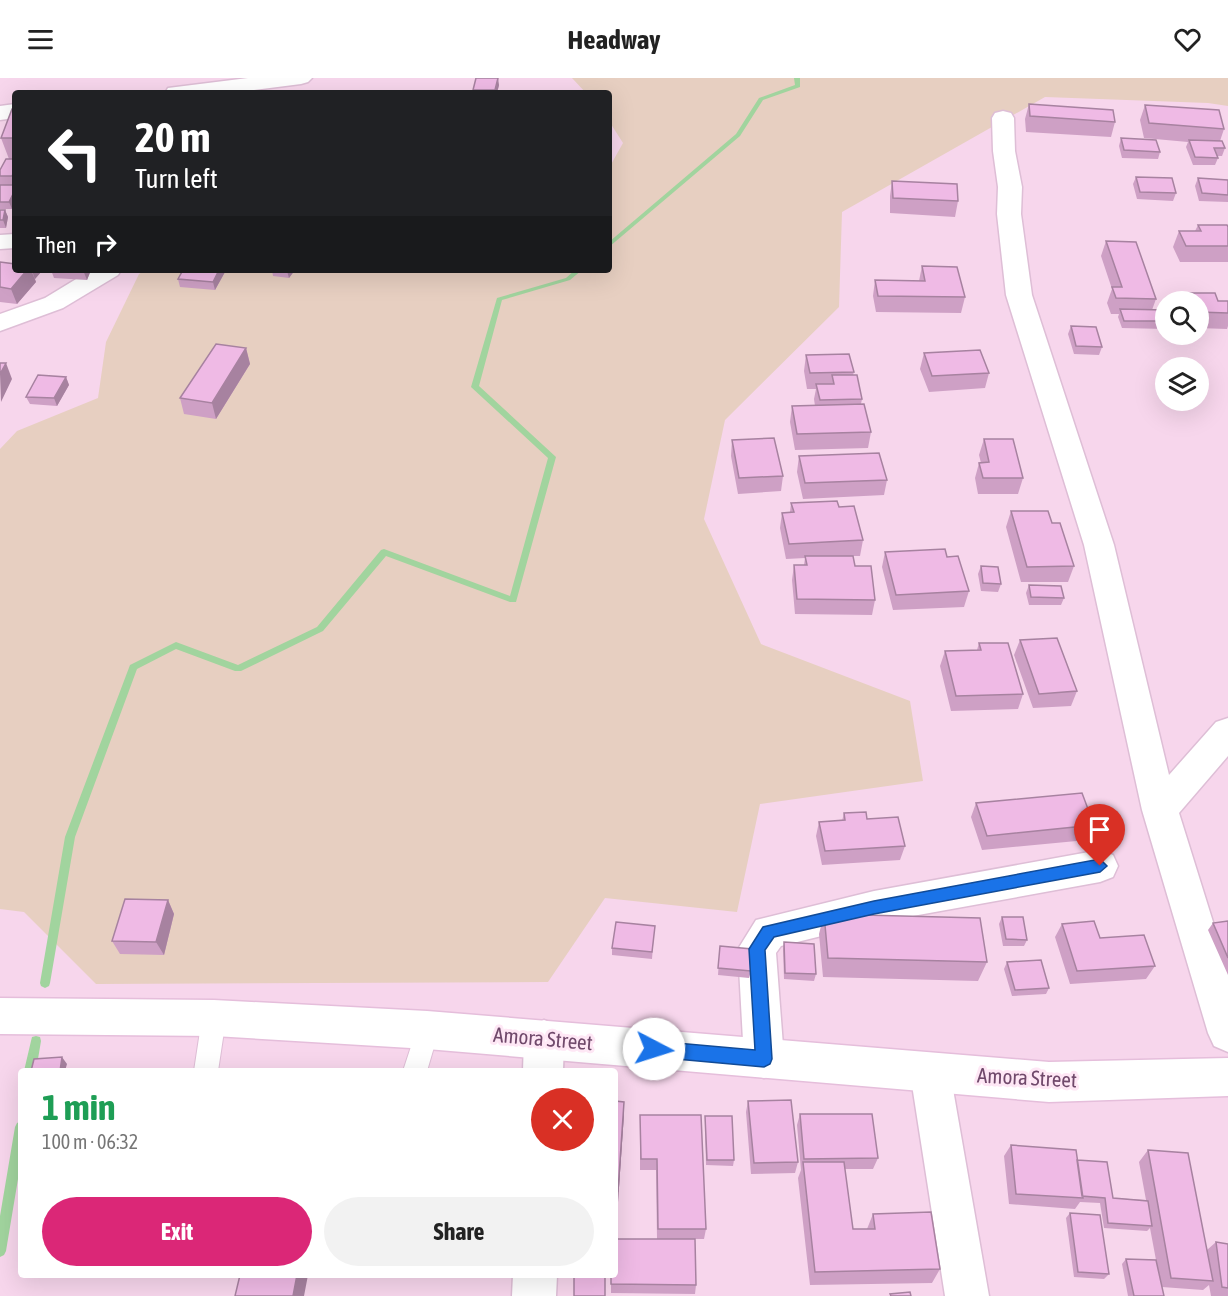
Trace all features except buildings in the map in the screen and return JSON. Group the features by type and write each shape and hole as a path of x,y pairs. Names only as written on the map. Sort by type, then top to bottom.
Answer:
{"street":[{"path":"195,90 246,82 301,78"},
{"path":"1003,118 1004,151 1010,187 1010,214 1019,296 1099,545 1160,810 1228,1033"},
{"path":"0,323 54,303 104,273"},
{"path":"1160,810 1228,732"},
{"path":"764,1059 757,949 769,932 874,907 1100,866"},
{"name":"Amora Street","path":"0,1016 214,1018 427,1030 543,1055 764,1059 1049,1082 1228,1077"},
{"path":"930,1072 967,1296"},
{"path":"534,1296 535,1278"}],"lane":[{"path":"206,1068 214,1018"},
{"path":"416,1068 427,1030"}],"shaded area":[{"path":"0,78 1228,78 1228,1296 0,1296"},
{"path":"572,78 1228,78 1228,106 1208,103 1045,97 842,212 839,307 725,420 704,519 761,644 910,701 923,781 760,804 737,912 605,898 548,982 96,984 24,912 0,909 0,449 17,431 98,398 106,342 141,273 612,273 612,163 623,143 612,126 612,90 583,90"}],"waterway":[{"path":"612,242 738,135 761,99 798,86 797,78"},
{"path":"45,983 70,837 133,667 176,645 238,669 320,629 384,552 513,600 552,457 475,387 499,299 568,279 575,273"},
{"path":"31,1068 36,1041"},
{"path":"0,1251 18,1145"}],"route":[{"path":"654,1049 764,1059 757,949 769,932 874,907 1100,866"}]}
